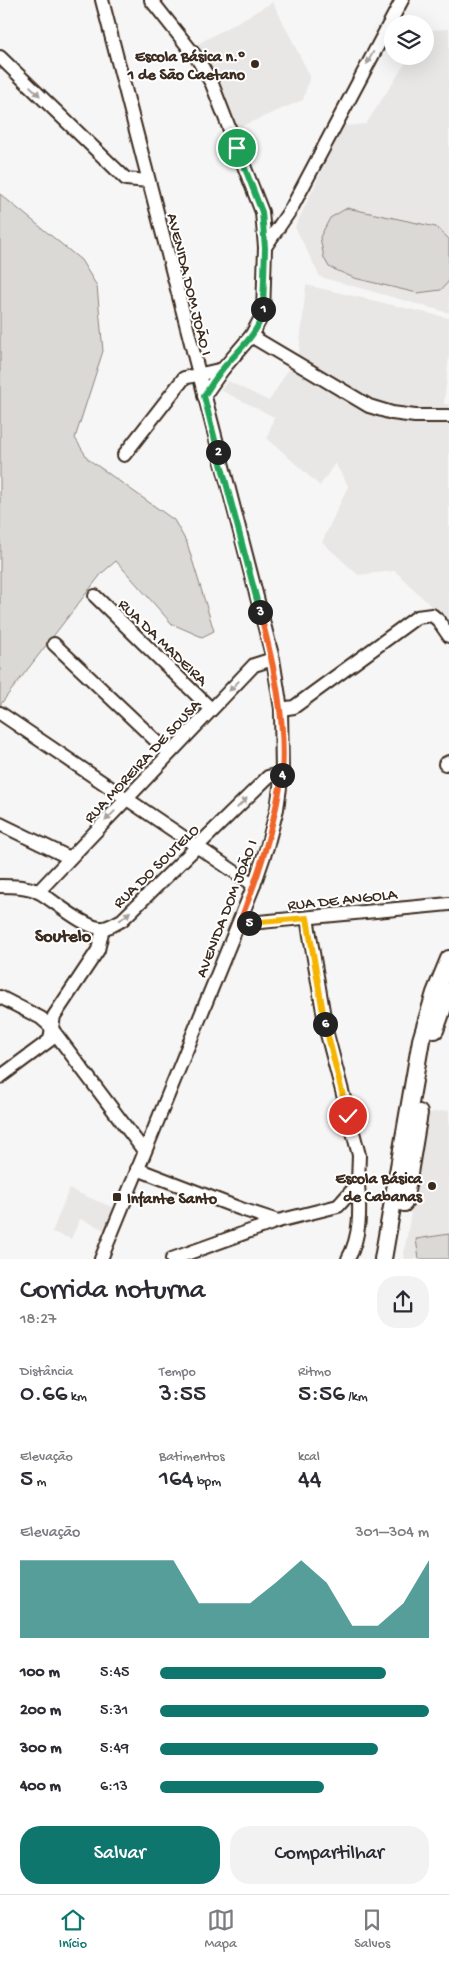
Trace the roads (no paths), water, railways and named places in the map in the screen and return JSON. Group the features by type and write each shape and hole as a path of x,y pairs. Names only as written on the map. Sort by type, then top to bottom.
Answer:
{"main road":[{"path":"383,1259 421,1040 435,993 449,959"},
{"path":"394,1259 432,1042 449,990"}],"street":[{"name":"AVENIDA DOM JOÃO I","path":"101,1259 136,1169 254,885 277,809 282,773 282,709 273,659 198,376 102,0"},
{"path":"151,0 197,58 212,84 262,212 265,248 262,314 251,336 223,369 204,396"},
{"path":"265,248 291,209 402,0"},
{"path":"0,57 126,179 148,181"},
{"path":"251,336 369,406 392,413 415,416 449,416"},
{"path":"124,455 184,378 223,369"},
{"name":"RUA DA MADEIRA","path":"95,596 211,709"},
{"path":"282,709 294,707 417,617 432,615 438,620 449,636"},
{"path":"54,644 170,753"},
{"name":"RUA MOREIRA DE SOUSA","path":"38,892 254,665 273,659"},
{"path":"0,713 127,798 196,848 254,885"},
{"name":"RUA DO SOUTELO","path":"103,928 122,920 268,777 282,773"},
{"path":"0,824 70,858"},
{"path":"0,886 15,886 38,892 56,906 95,927 103,928 98,950 54,1016 50,1040 0,1077"},
{"name":"RUA DE ANGOLA","path":"239,924 449,904"},
{"path":"307,918 327,1034 359,1155 358,1184 360,1211 354,1249 348,1259"},
{"path":"0,997 41,1018 51,1028 144,1152"},
{"path":"136,1169 240,1209 278,1221"},
{"path":"172,1259 278,1221 338,1206 358,1184"},
{"path":"338,1206 350,1211 358,1224"},
{"path":"233,1238 242,1226 244,1218 240,1209"}],"place":[{"name":"Escola Básica n.º 1 de São Caetano","path":"255,64"},
{"name":"Escola Básica de Cabanas","path":"432,1186"},
{"name":"Infante Santo","path":"117,1197"}],"district":[{"name":"Soutelo","path":"63,935"}]}
